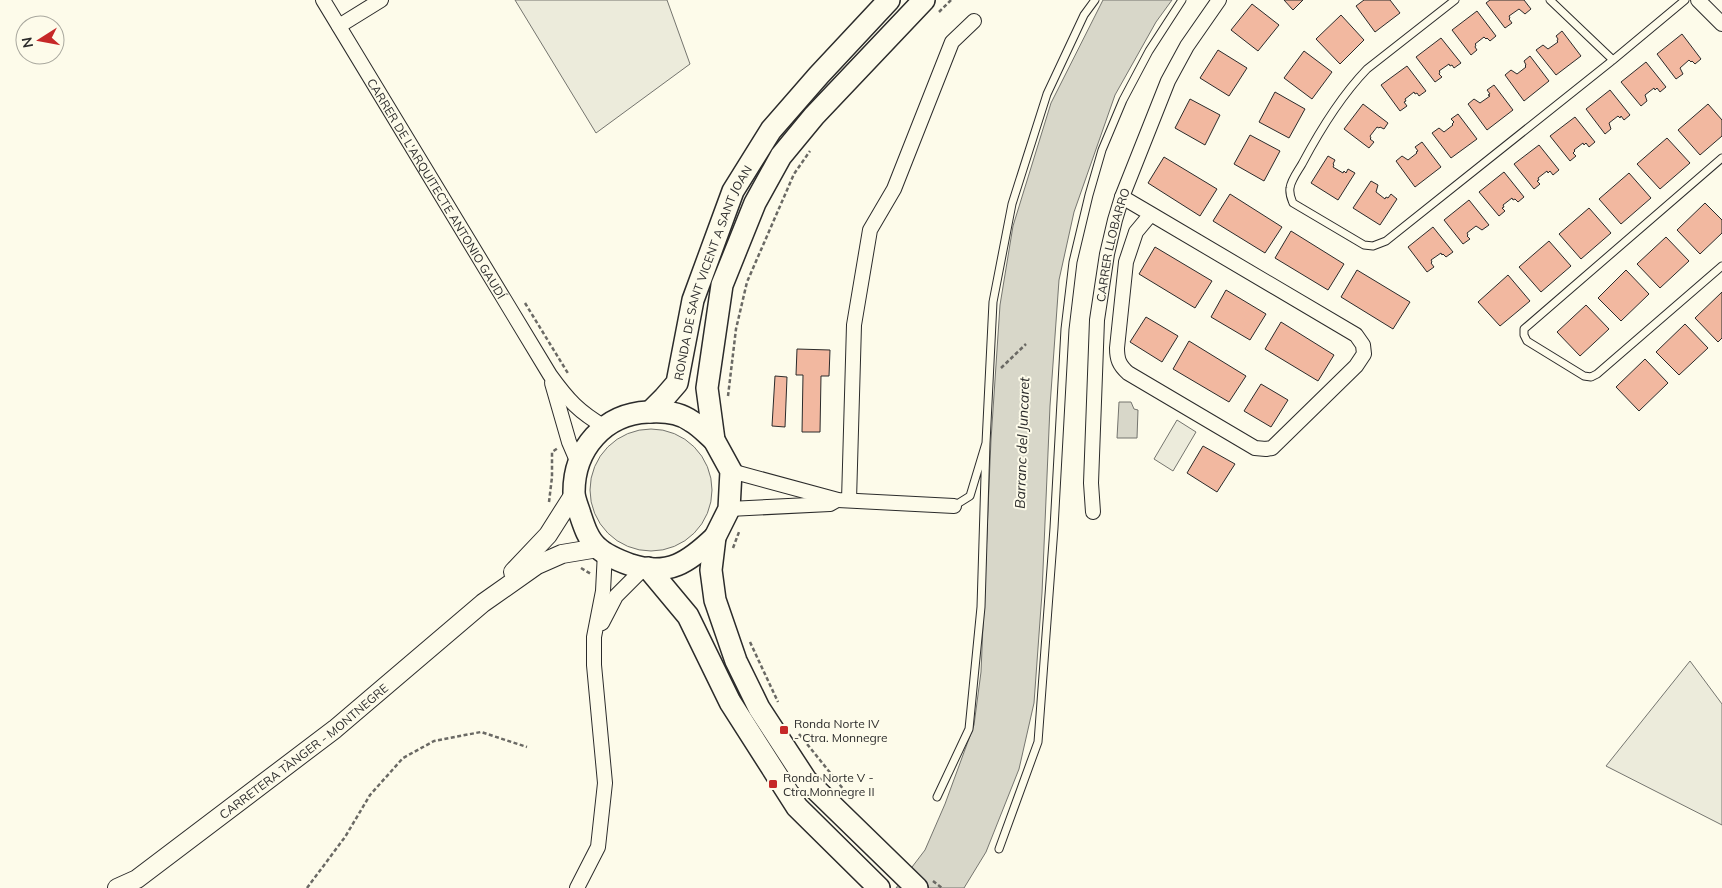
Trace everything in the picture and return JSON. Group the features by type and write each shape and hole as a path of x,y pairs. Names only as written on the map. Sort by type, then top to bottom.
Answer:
{"main road":[{"name":"RONDA DE SANT VICENT A SANT JOAN","path":"650,412 677,383 692,300 733,191 771,130 889,0"},
{"name":"RONDA DE SANT VICENT A SANT JOAN","path":"731,471 714,440 707,388 722,285 736,247 755,203 781,156 814,116 930,7"},
{"path":"714,440 690,420 664,411 633,412 612,421 592,439 578,462 574,494 585,529 601,550 622,562 646,568 671,568 696,555 715,538 736,508 731,471"},
{"path":"715,538 711,570 716,600 736,661 759,708 806,780 900,874 917,888"},
{"path":"646,568 688,616 730,702 798,806 879,888"}],"street":[{"name":"CARRER DE L'ARQUITECTE ANTONIO GAUDÍ","path":"323,0 550,375 569,400 586,416 606,427"},
{"path":"339,26 381,0"},
{"name":"CARRER LLOBARRO","path":"1093,512 1091,483 1097,320 1106,254 1122,197 1168,81 1187,46 1218,0"},
{"path":"1698,0 1722,24"},
{"path":"843,500 854,325 870,230 894,189 952,42 974,21"},
{"path":"1122,197 1151,214 1356,335 1362,345 1364,354 1356,366 1272,448 1266,450 1255,448 1128,373 1121,367 1117,358 1117,348 1126,262 1136,232 1151,214"},
{"name":"CARRER DE L'ARQUITECTE ANTONIO GAUDÍ","path":"550,375 569,442 578,462"},
{"path":"731,471 843,500 954,506"},
{"name":"CARRETERA TÀNGER - MONTNEGRE","path":"484,603 548,535 574,494"},
{"path":"736,508 830,504 843,500"},
{"path":"577,888 598,847 605,783 594,665 594,636 603,591 601,550"},
{"name":"CARRETERA TÀNGER - MONTNEGRE","path":"117,888 137,879 335,730 484,603 536,565 562,554 601,550"},
{"path":"594,636 616,596 646,568"}],"lane":[{"path":"937,797 969,729 981,607 993,302 1012,204 1047,94 1084,15 1095,0"},
{"path":"999,849 1038,742 1053,537 1065,329 1073,262 1089,194 1102,150 1123,100 1149,51 1182,0"},
{"path":"1455,0 1368,69 1356,81 1332,112 1291,185 1290,196 1294,203 1364,245 1373,246 1386,242 1685,0"},
{"path":"1550,0 1613,60"},
{"path":"1722,158 1524,329 1524,335 1527,341 1584,376 1591,377 1597,374 1722,266"},
{"path":"954,506 970,496 986,442"}],"path":[{"path":"930,7 951,0"},
{"path":"728,404 728,387 736,329 747,282 794,174 814,146"},
{"path":"999,370 1026,344"},
{"path":"730,555 742,525 736,508"},
{"path":"746,634 780,706"},
{"path":"796,730 845,791"},
{"path":"307,888 346,837 370,795 403,758 434,741 481,732 527,747"}],"shaded area":[{"path":"515,0 667,0 690,64 596,133"},
{"path":"1177,420 1196,432 1173,471 1154,459"},
{"path":"651,429 663,430 674,434 685,439 694,447 702,456 707,467 711,478 711,502 707,513 702,524 694,533 685,541 674,546 663,550 651,551 639,550 628,546 617,541 608,533 600,524 595,513 591,502 590,490 591,478 595,467 600,456 608,447 617,439 628,434 639,430"},
{"path":"1690,661 1722,704 1722,825 1606,766"}],"water":[{"name":"Barranc del Juncaret","path":"1103,0 1172,0 1156,22 1115,95 1074,212 1059,280 1050,406 1042,593 1034,703 1019,769 986,852 964,888 896,888 925,850 945,804 974,725 981,672 991,440 1000,305 1013,226 1051,103"},
{"path":"1119,402 1131,402 1134,409 1138,410 1137,438 1117,438"}],"building":[{"path":"1284,0 1303,0 1293,10"},
{"path":"1364,0 1390,0 1400,13 1375,32 1356,6"},
{"path":"1490,0 1524,0 1531,9 1525,14 1519,9 1509,16 1512,23 1505,28 1486,3"},
{"path":"1252,4 1279,25 1258,51 1231,30"},
{"path":"1477,11 1496,36 1490,41 1484,37 1475,44 1477,50 1471,55 1452,30"},
{"path":"1341,15 1364,40 1340,64 1316,39"},
{"path":"1562,31 1581,56 1556,75 1536,50 1543,45 1548,49 1558,42 1556,36"},
{"path":"1682,34 1701,59 1695,64 1689,60 1680,68 1683,74 1676,79 1657,54"},
{"path":"1441,38 1461,63 1454,68 1449,64 1439,71 1442,77 1435,82 1416,57"},
{"path":"1218,50 1247,68 1229,96 1200,78"},
{"path":"1304,51 1332,72 1312,99 1284,78"},
{"path":"1530,56 1549,81 1524,101 1505,75 1511,70 1517,74 1526,67 1524,61"},
{"path":"1646,62 1666,87 1660,92 1657,88 1655,90 1654,88 1645,95 1647,101 1641,106 1621,82"},
{"path":"1407,66 1426,91 1419,96 1414,92 1405,99 1406,101 1404,102 1407,106 1400,111 1381,85"},
{"path":"1494,85 1513,110 1487,130 1468,104 1474,99 1480,103 1490,96 1487,90"},
{"path":"1610,90 1630,115 1624,120 1621,116 1620,118 1618,116 1609,123 1611,129 1605,134 1586,109"},
{"path":"1275,92 1305,109 1289,138 1259,122"},
{"path":"1190,99 1220,115 1205,145 1175,128"},
{"path":"1363,104 1388,123 1384,129 1377,127 1370,136 1370,139 1374,142 1369,148 1344,129"},
{"path":"1708,104 1722,120 1722,136 1700,155 1678,130"},
{"path":"1458,114 1477,139 1451,158 1432,133 1439,128 1444,132 1453,125 1454,122 1451,119"},
{"path":"1575,117 1595,142 1589,147 1586,143 1584,145 1583,143 1574,150 1573,153 1576,156 1570,161 1550,136"},
{"path":"1250,135 1280,151 1264,181 1234,164"},
{"path":"1667,138 1690,163 1660,189 1637,164"},
{"path":"1422,142 1441,167 1415,187 1396,161 1402,156 1408,160 1417,153 1418,151 1415,147"},
{"path":"1539,145 1559,170 1553,175 1550,171 1548,173 1547,171 1538,178 1539,180 1537,181 1540,184 1534,189 1514,164"},
{"path":"1328,156 1335,160 1333,167 1343,173 1344,171 1346,173 1348,169 1355,173 1338,200 1311,183"},
{"path":"1164,157 1217,189 1200,216 1148,183"},
{"path":"1504,172 1524,197 1518,202 1512,198 1503,205 1504,207 1502,208 1505,211 1499,216 1479,192"},
{"path":"1629,173 1651,198 1621,224 1599,199"},
{"path":"1371,181 1378,185 1376,192 1385,199 1391,194 1397,199 1380,225 1353,208"},
{"path":"1230,194 1282,227 1265,253 1213,221"},
{"path":"1469,200 1489,225 1482,230 1476,226 1467,233 1470,239 1463,244 1444,220"},
{"path":"1705,203 1722,220 1722,233 1700,254 1677,230"},
{"path":"1589,208 1611,233 1581,259 1559,234"},
{"path":"1433,227 1453,252 1446,257 1441,253 1431,260 1434,267 1427,272 1408,247"},
{"path":"1291,231 1344,264 1328,290 1275,258"},
{"path":"1666,237 1689,261 1660,288 1637,264"},
{"path":"1549,241 1571,266 1541,292 1519,267"},
{"path":"1155,247 1212,281 1195,308 1139,274"},
{"path":"1357,270 1410,302 1393,329 1341,297"},
{"path":"1626,270 1649,294 1621,321 1598,298"},
{"path":"1508,275 1530,301 1500,326 1478,302"},
{"path":"1226,290 1266,314 1250,340 1211,317"},
{"path":"1722,292 1722,338 1718,342 1695,318"},
{"path":"1586,305 1609,329 1580,356 1557,332"},
{"path":"1146,317 1178,336 1162,362 1130,342"},
{"path":"1281,322 1334,355 1318,381 1265,349"},
{"path":"1685,324 1708,348 1679,375 1656,352"},
{"path":"1189,341 1246,376 1229,402 1173,369"},
{"path":"797,349 830,350 829,376 821,376 820,432 802,432 803,375 796,375"},
{"path":"1645,359 1668,383 1639,411 1616,387"},
{"path":"775,376 787,377 785,427 772,426"},
{"path":"1261,384 1288,400 1271,427 1244,411"},
{"path":"1203,446 1235,464 1217,492 1187,473"}],"place":[{"name":"Ronda Norte IV - Ctra. Monnegre","path":"784,730"},
{"name":"Ronda Norte V - Ctra.Monnegre II","path":"773,784"}]}
